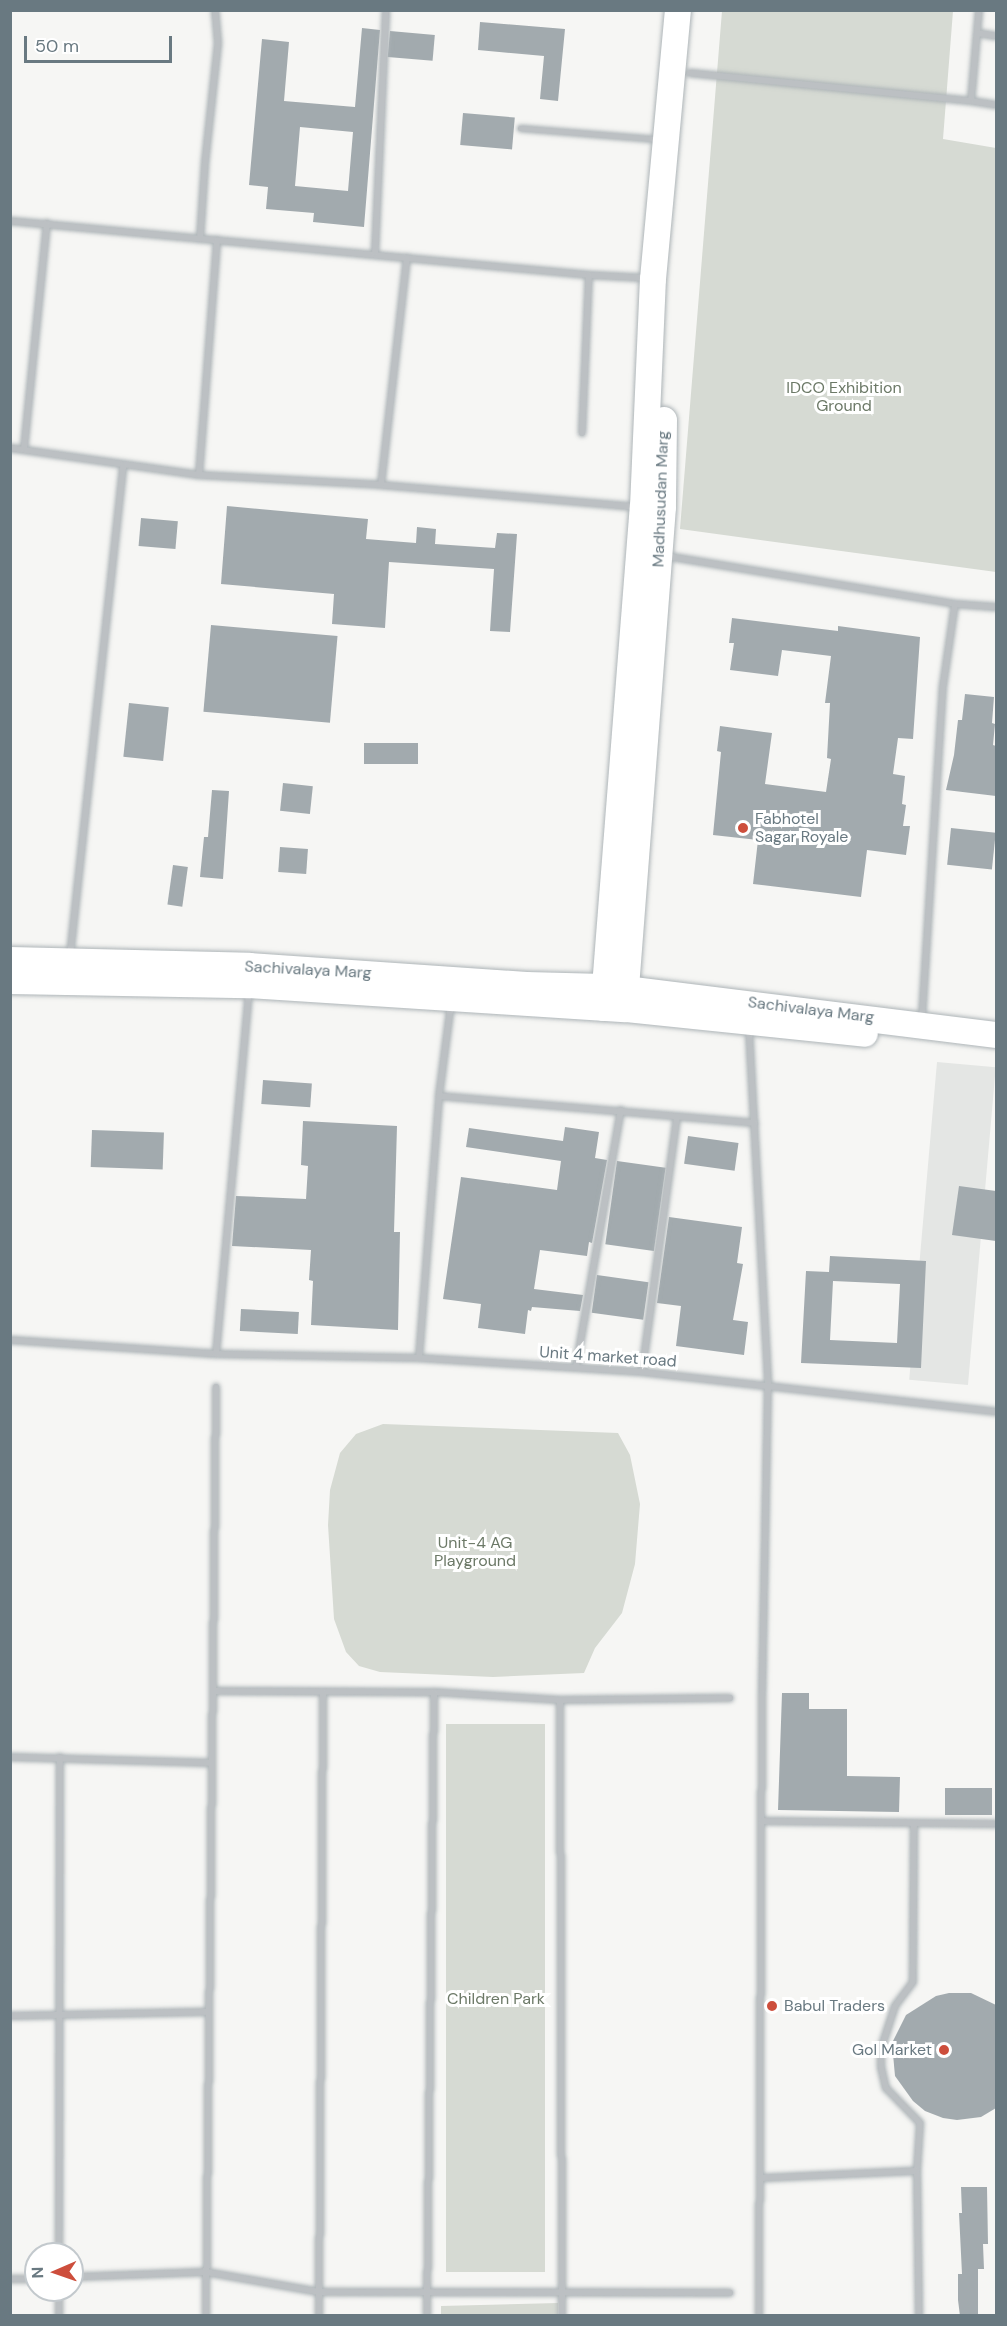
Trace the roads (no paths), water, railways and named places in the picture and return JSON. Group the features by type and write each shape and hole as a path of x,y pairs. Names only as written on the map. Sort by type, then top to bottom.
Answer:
{"main road":[{"name":"Madhusudan Marg","path":"615,998 659,555 653,507 653,279 668,140 678,10"},
{"name":"Madhusudan Marg","path":"615,998 653,507 666,286 695,10"},
{"name":"Sachivalaya Marg","path":"10,960 69,962 452,989 526,985 615,998 748,1022 996,1049"},
{"name":"Sachivalaya Marg","path":"10,981 249,976"},
{"name":"Sachivalaya Marg","path":"615,998 996,1035"}],"street":[{"path":"200,239 205,163 218,42 215,10"},
{"path":"375,253 386,10"},
{"path":"971,101 979,10"},
{"path":"977,33 996,36"},
{"path":"690,73 996,105"},
{"path":"10,221 653,279"},
{"path":"24,449 47,223"},
{"path":"199,475 217,240"},
{"path":"381,485 407,257"},
{"path":"582,433 589,275"},
{"path":"10,448 199,475 381,485 653,507"},
{"path":"69,962 123,465"},
{"path":"659,555 955,604 996,607"},
{"path":"921,1028 944,686 955,604"},
{"path":"216,1354 249,976"},
{"path":"420,1358 439,1096 452,989"},
{"path":"748,1022 768,1384 761,1821 759,2316"},
{"path":"439,1096 755,1123"},
{"path":"576,1367 621,1110"},
{"path":"642,1372 677,1117"},
{"name":"Unit 4 market road","path":"10,1340 216,1354 420,1358 576,1367 768,1384 996,1412"},
{"path":"206,2316 216,1387"},
{"path":"214,1691 434,1692 560,1700 730,1698"},
{"path":"319,2316 322,1692"},
{"path":"427,2316 434,1692"},
{"path":"560,1700 562,2316"},
{"path":"10,1757 212,1763"},
{"path":"58,2242 57,2015 60,1757"},
{"path":"761,1821 996,1824"},
{"path":"914,1823 913,1982 895,2006 881,2049 881,2067 886,2088 921,2123 917,2171 919,2316"},
{"path":"10,2016 209,2012"},
{"path":"760,2178 917,2171"},
{"path":"84,2277 206,2272 319,2292 730,2293"}],"lane":[{"path":"519,128 668,140"}],"place":[{"name":"Fabhotel Sagar Royale","path":"743,828"},
{"name":"Babul Traders","path":"772,2006"},
{"name":"Gol Market","path":"944,2050"}],"park label":[{"name":"IDCO Exhibition Ground","path":"844,397"},
{"name":"Unit-4 AG Playground","path":"475,1552"},
{"name":"Children Park","path":"496,1999"}]}
